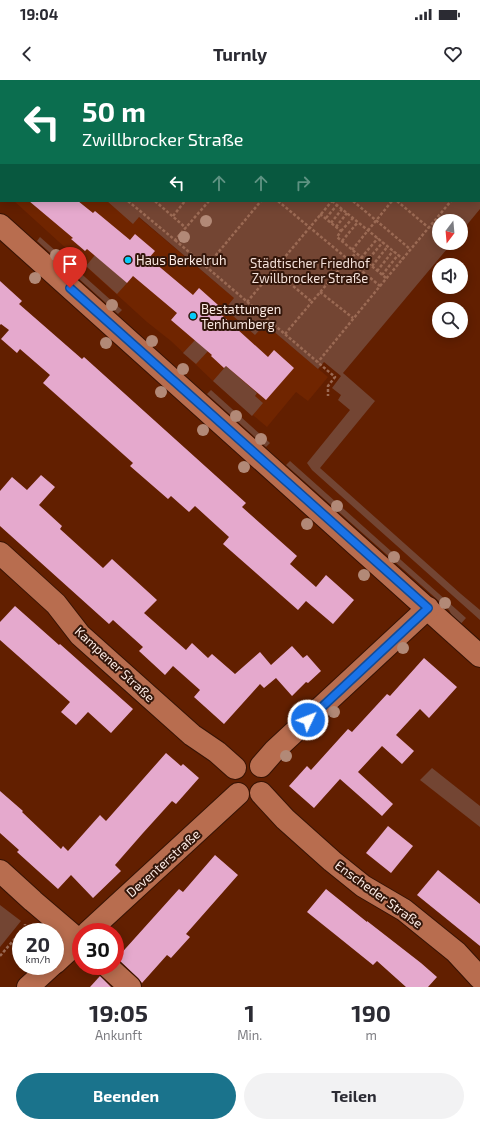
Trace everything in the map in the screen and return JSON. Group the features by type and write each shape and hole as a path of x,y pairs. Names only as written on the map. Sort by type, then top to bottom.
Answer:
{"street":[{"path":"0,225 480,656"},
{"name":"Kampener Straße","path":"0,553 56,604 80,635 192,736 217,752 235,768"},
{"path":"261,766 275,750 428,608"},
{"path":"250,762 261,766 266,777 266,783 265,788 261,793 251,798 238,794 232,786 231,780 235,768 238,765 250,762"},
{"name":"Enscheder Straße","path":"261,793 285,819 332,861 363,886 404,910 456,952 480,978"},
{"name":"Deventerstraße","path":"98,923 238,794"},
{"path":"0,871 27,896 72,930"},
{"name":"Deventerstraße","path":"64,954 72,947"},
{"path":"28,987 41,975"},
{"path":"117,975 130,987"}],"path":[{"path":"129,202 176,240 335,377 328,386 328,396"},
{"path":"156,202 186,228"},
{"path":"173,216 184,202"},
{"path":"176,240 208,202"},
{"path":"206,267 260,202"},
{"path":"279,202 380,286"},
{"path":"247,302 331,202"},
{"path":"333,202 403,259"},
{"path":"353,202 410,249"},
{"path":"352,250 391,202"},
{"path":"398,202 429,228"},
{"path":"318,362 410,249 451,202"},
{"path":"326,218 337,205"},
{"path":"331,223 342,209"},
{"path":"336,227 347,213"},
{"path":"320,214 341,232"},
{"path":"353,218 337,237 386,278"},
{"path":"342,241 358,222"},
{"path":"361,258 378,238"},
{"path":"366,262 383,242"},
{"path":"372,266 388,246"},
{"path":"377,270 393,251"},
{"path":"285,334 320,292 356,253"},
{"path":"382,275 398,255"},
{"path":"274,270 312,302"},
{"path":"320,292 353,318"},
{"path":"0,956 25,927 25,921"}],"shaded area":[{"name":"Haus Berkelruh","path":"15,202 120,202 328,377 308,401 296,392 267,427 213,381 171,341 147,322"}],"green space":[{"name":"Städtischer Friedhof Zwillbrocker Straße","path":"108,202 480,202 480,209 468,224 468,214 432,214 432,250 446,250 439,258 432,258 432,267 343,373 375,401 320,468 480,610 480,620 312,470 307,463 350,410 338,400 341,395 332,388 341,376 324,362 318,369 265,324 255,335 225,309 234,298 139,217 133,224"},
{"path":"40,237 122,310 118,314 37,241"},
{"path":"95,255 127,283 117,294 86,266"},
{"path":"196,339 209,350 196,364 183,353"},
{"path":"226,366 257,393 255,396 263,403 252,416 213,381"},
{"path":"211,390 270,443 266,447 207,394"},
{"path":"290,461 466,618 458,627 449,610 286,465"},
{"path":"432,768 480,806 480,827 420,780"},
{"path":"0,905 21,921 19,923 12,923 12,932 0,947"}],"building":[{"path":"30,202 79,202 93,213 95,211 130,240 135,234 155,251 149,258 193,295 199,288 218,305 215,309 268,357 274,350 294,368 266,400 226,366 224,368 211,356 212,355 171,320 177,313 133,276 127,283 87,249 85,251 71,239 73,238"},
{"path":"0,281 22,301 19,304 82,359 84,357 246,503 242,507 297,556 290,564 316,587 326,575 354,600 333,624 306,601 298,610 223,544 229,537 195,506 189,512 171,496 168,499 130,466 133,463 43,383 50,375 20,349 17,353 1,339 9,330 1,324 0,325"},
{"path":"41,475 55,487 39,505 62,526 60,529 103,568 112,559 157,600 144,613 186,650 192,643 208,658 212,654 235,674 260,652 271,665 292,646 303,658 307,655 321,671 308,683 306,682 292,696 276,678 264,688 260,684 224,724 194,697 200,690 173,666 165,675 139,651 143,647 113,620 109,624 0,526 0,491 12,477 27,490"},
{"path":"15,606 133,709 111,733 88,712 76,725 61,712 70,702 0,640 0,622"},
{"path":"424,658 457,687 429,718 420,709 396,735 414,751 402,764 382,746 358,772 393,804 382,816 340,779 314,808 289,786 307,766 311,770 348,729 352,732 387,694 390,696"},
{"path":"166,753 181,766 183,764 199,778 176,804 172,801 143,833 115,865 121,871 93,898 71,875 58,889 17,852 19,850 0,833 0,791 23,811 22,812 61,849 63,846 68,851 100,815 106,821"},
{"path":"388,826 413,846 391,873 366,853"},
{"path":"215,855 238,875 186,934 190,937 171,958 167,955 142,983 124,965 124,950 179,889 183,892"},
{"path":"438,870 480,904 480,946 417,895"},
{"path":"326,889 437,977 428,987 406,987 377,961 373,965 307,912"},
{"path":"100,976 111,987 90,987"}],"place":[{"name":"Haus Berkelruh","path":"128,260"},
{"name":"Bestattungen Tenhumberg","path":"193,316"}],"route":[{"path":"70,288 428,608 308,720"}]}
